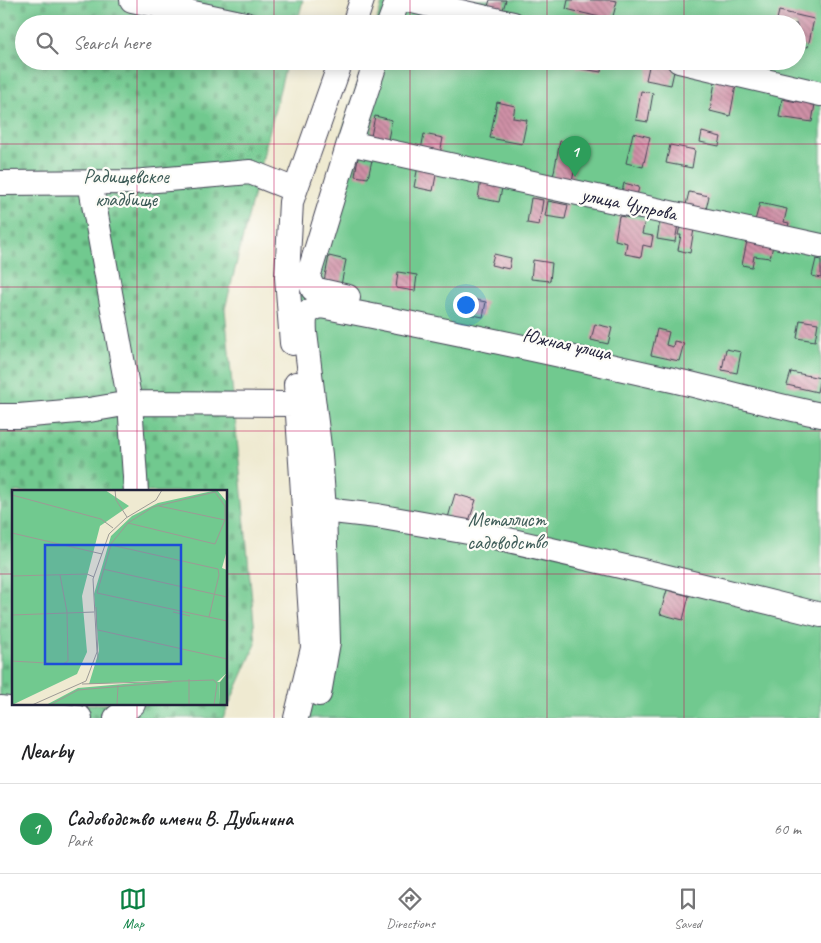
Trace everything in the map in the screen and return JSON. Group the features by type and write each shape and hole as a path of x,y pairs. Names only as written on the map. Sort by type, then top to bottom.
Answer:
{"street":[{"path":"132,0 202,15"},
{"path":"357,15 362,0"},
{"path":"392,15 398,0"},
{"path":"408,0 474,15"},
{"path":"319,694 328,642 314,510 297,404 287,277 291,202 338,70"},
{"path":"349,143 373,70"},
{"path":"717,70 821,94"},
{"name":"улица Чупрова","path":"349,143 821,246"},
{"name":"Южная улица","path":"349,143 308,277 313,289 821,398"},
{"path":"0,183 133,182 250,172 296,190"},
{"path":"90,182 130,403 136,490"},
{"path":"296,718 313,648 314,510 320,455 304,320 312,309 321,306 522,346 821,415"},
{"path":"0,416 88,410 130,403 297,404"},
{"path":"314,510 377,516 491,536 821,615"},
{"path":"116,718 131,706"},
{"path":"0,708 80,718"}],"green space":[{"name":"Радищевское кладбище","path":"0,0 303,0 299,15 15,15 15,70 285,70 225,309 256,644 223,718 0,718"},
{"name":"Металлист садоводство","path":"383,0 821,0 821,718 304,718 323,640 293,293 361,70 806,70 806,15 379,15"}],"building":[{"path":"490,0 506,0 502,13 487,9"},
{"path":"568,0 617,1 613,15 591,15 566,9"},
{"path":"779,11 796,15 778,15"},
{"path":"806,17 814,19 808,47 806,47"},
{"path":"648,70 674,70 671,85 646,80"},
{"path":"716,76 737,80 730,116 710,111"},
{"path":"641,91 653,93 648,122 636,120"},
{"path":"798,95 816,98 812,122 779,117 782,99 797,102"},
{"path":"497,102 515,106 513,118 527,120 522,144 490,138"},
{"path":"375,116 392,120 388,139 371,136"},
{"path":"702,132 721,137 719,146 700,142"},
{"path":"633,133 650,137 643,167 626,163"},
{"path":"424,134 443,138 439,159 420,155"},
{"path":"560,141 580,145 571,186 552,182"},
{"path":"670,145 695,150 692,168 666,163"},
{"path":"358,157 372,160 368,178 355,176"},
{"path":"418,166 437,170 433,191 414,187"},
{"path":"481,180 503,184 499,202 478,198"},
{"path":"624,183 639,187 636,200 621,196"},
{"path":"689,192 709,196 705,214 685,209"},
{"path":"531,198 543,200 539,225 527,223"},
{"path":"548,201 568,205 565,219 545,216"},
{"path":"760,203 787,209 784,222 789,223 787,232 754,224"},
{"path":"619,216 645,220 642,234 653,236 651,247 643,245 641,257 625,254 627,243 615,240"},
{"path":"660,220 678,224 675,242 657,239"},
{"path":"680,226 694,229 690,253 678,250 681,235 678,235"},
{"path":"747,241 773,246 770,258 754,256 752,267 742,265"},
{"path":"494,254 511,258 509,269 491,265"},
{"path":"329,256 346,260 341,285 324,281"},
{"path":"816,259 821,260 821,278 812,276"},
{"path":"533,260 552,263 550,281 531,279"},
{"path":"398,272 417,275 415,291 396,288"},
{"path":"461,297 486,302 483,317 458,312"},
{"path":"800,320 818,323 815,341 797,338"},
{"path":"595,324 612,328 608,344 591,340"},
{"path":"657,329 669,332 666,345 673,347 674,341 684,343 679,361 651,355"},
{"path":"726,349 741,352 737,373 722,370"},
{"path":"791,372 820,378 817,392 787,385"},
{"path":"455,494 476,500 467,527 447,521"},
{"path":"667,590 689,596 683,620 660,614"}],"place":[{"name":"Садоводство имени В. Дубинина","path":"575,177"}]}
